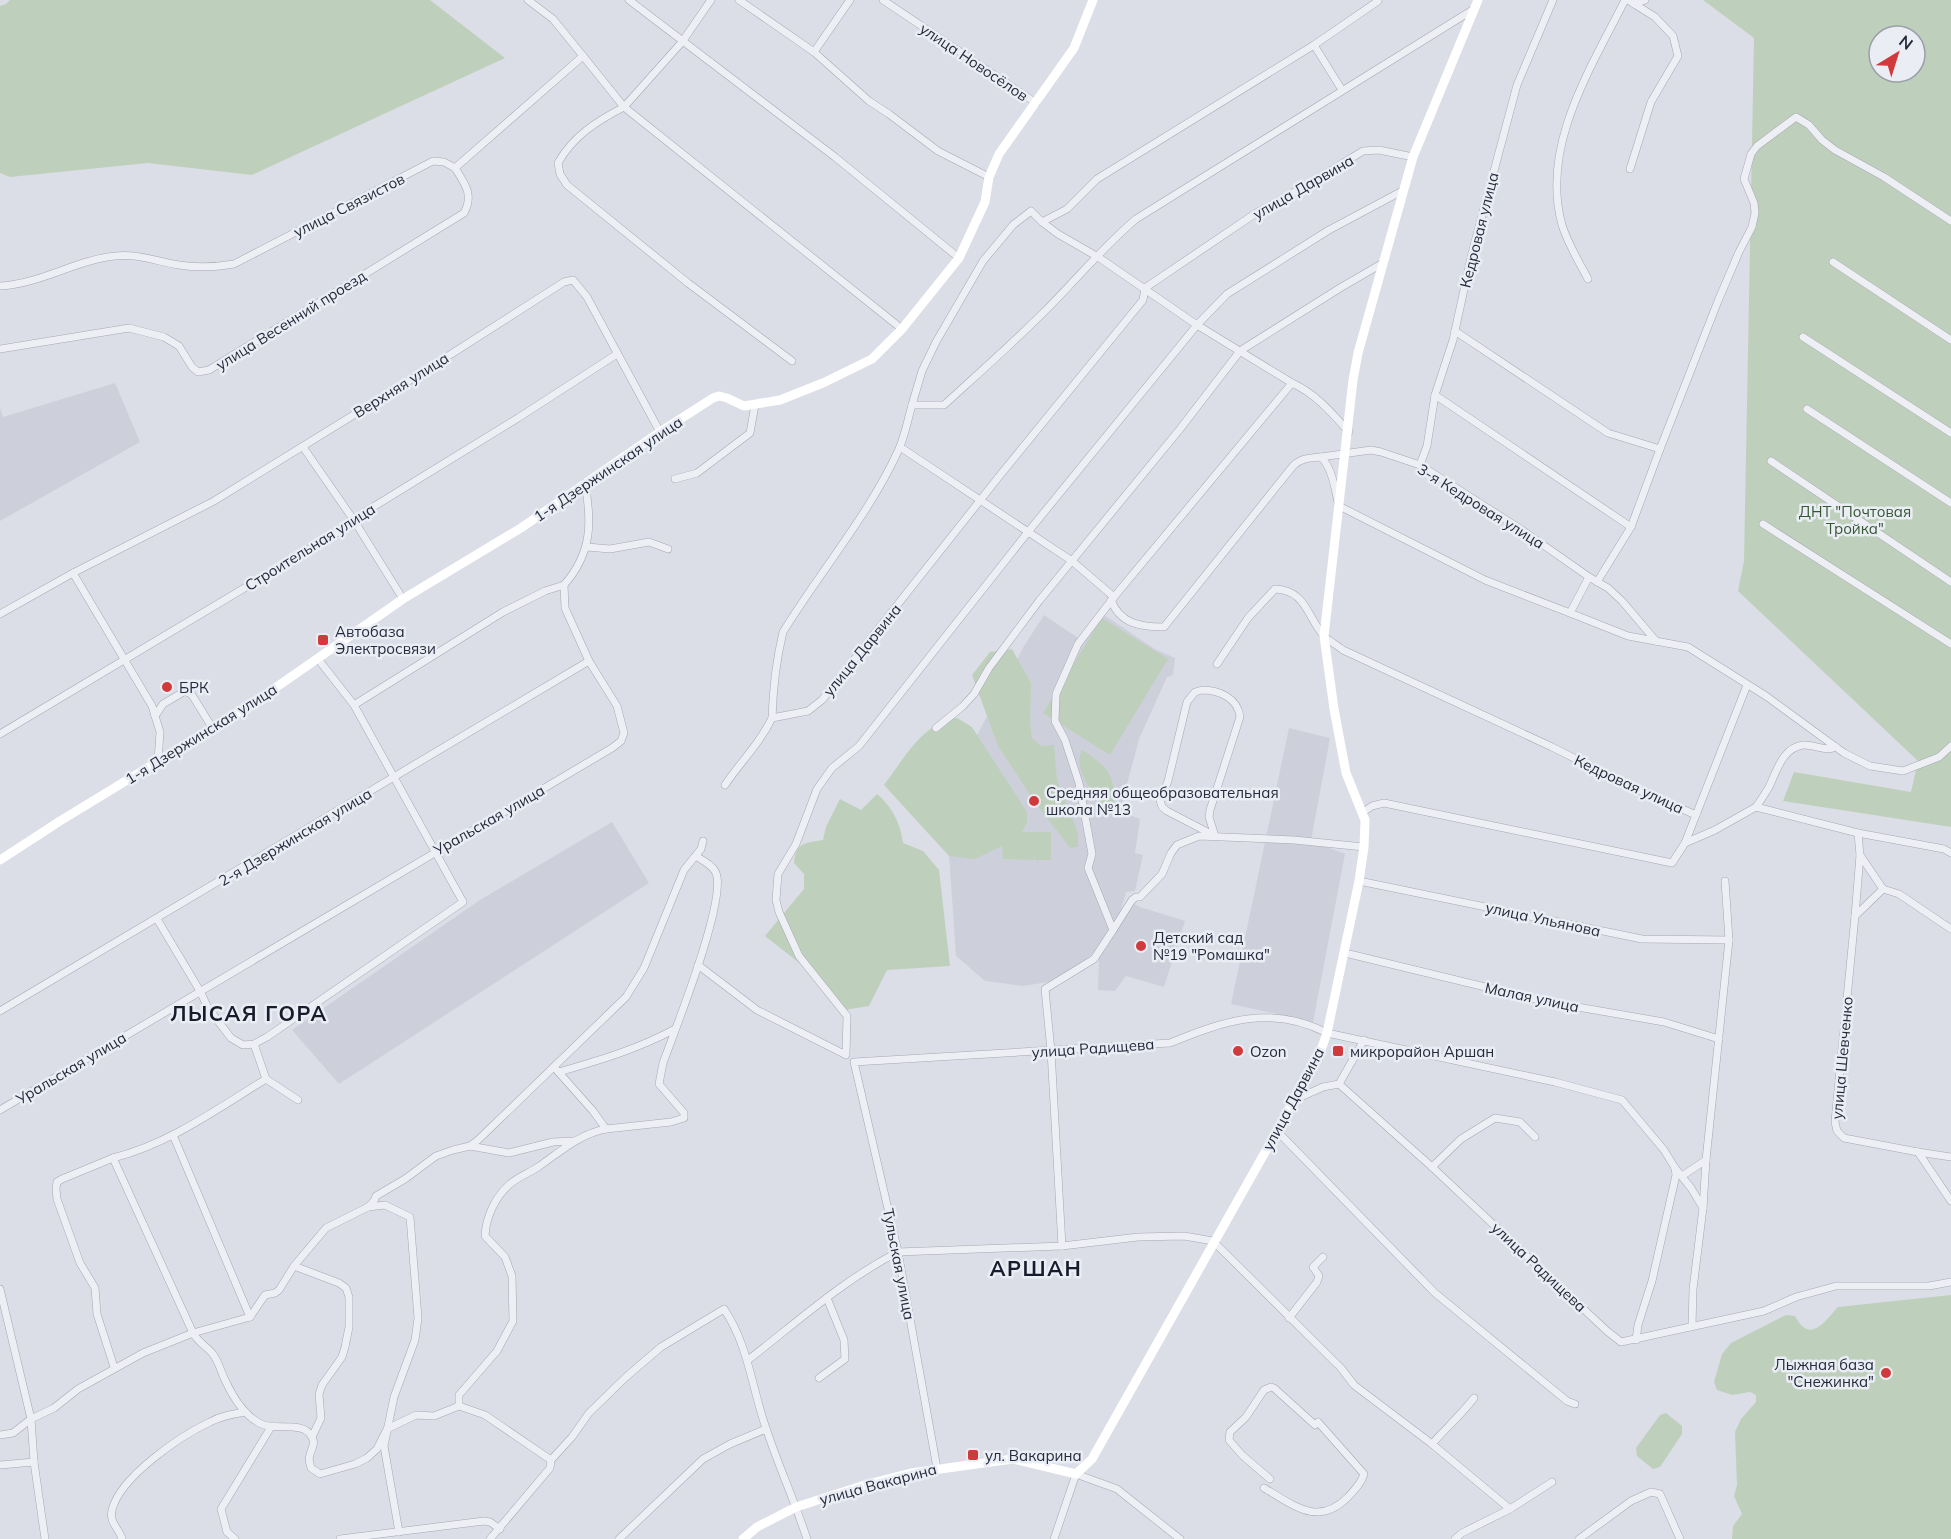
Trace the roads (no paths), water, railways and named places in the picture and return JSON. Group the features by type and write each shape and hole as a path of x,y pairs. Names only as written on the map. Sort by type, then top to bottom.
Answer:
{"street":[{"path":"528,0 553,19 624,107 902,329"},
{"path":"629,0 834,157 959,258"},
{"path":"711,0 682,42 624,107 600,119 566,149 558,163 560,174 567,185 650,253 792,361"},
{"path":"739,0 814,52 869,101 938,151 989,177"},
{"path":"814,52 850,0"},
{"name":"улица Новосёлов","path":"883,0 1036,103"},
{"name":"Кедровая улица","path":"1420,465 1428,446 1435,395 1455,331 1472,253 1517,86 1553,0"},
{"path":"1629,1 1646,0"},
{"name":"1-я Дзержинская улица","path":"1,857 213,729 403,599 483,553 660,432 719,396 744,406 780,400 823,383 872,358 902,329 959,258 985,202 989,177 999,154 1074,48 1090,1"},
{"path":"1042,222 1067,209 1098,179 1314,45 1378,1"},
{"path":"1629,1 1655,17 1673,36 1678,56 1651,102 1630,169"},
{"path":"1588,279 1563,227 1557,204 1558,159 1578,94 1629,1"},
{"path":"912,405 944,405 1020,335 1113,239 1136,219 1477,4"},
{"path":"1346,453 1358,353 1413,157 1477,4"},
{"path":"1314,45 1342,90"},
{"path":"455,168 583,56"},
{"path":"1597,582 1631,527 1739,252 1752,227 1754,218 1752,197 1744,179 1746,166 1757,146 1796,117 1809,124 1830,147 1878,173 1951,221"},
{"name":"улица Дарвина","path":"772,718 808,711 822,700 1143,300 1145,288 1256,213 1363,151 1379,150 1413,157"},
{"name":"улица Связистов","path":"0,286 25,282 117,255 188,266 215,267 234,264 434,160 455,168"},
{"name":"улица Весенний проезд","path":"0,349 129,328 164,337 179,346 192,367 198,372 209,370 464,213 469,204 469,195 466,184 455,168"},
{"path":"698,965 757,1010 846,1055 847,1016 800,956 779,912 776,900 778,874 796,844 817,789 832,768 859,746 1028,532 1197,325 1227,294 1329,230 1404,190"},
{"path":"725,785 735,769 760,741 772,718 774,676 783,632 868,505 900,447 922,371 936,342 983,261 1013,225 1031,211 1058,234 1098,257 1197,325 1316,398 1349,432"},
{"path":"1833,262 1951,340"},
{"path":"936,728 974,694 989,668 1240,351 1383,263"},
{"name":"Верхняя улица","path":"0,614 73,573 214,501 564,282 573,280 587,297 660,432"},
{"path":"1455,331 1608,433 1660,449"},
{"path":"1803,337 1951,433"},
{"name":"Строительная улица","path":"0,734 355,522 365,512 617,354"},
{"path":"1113,930 1088,868 1092,854 1080,783 1065,740 1055,721 1056,694 1078,644 1112,599 1292,383"},
{"path":"1435,395 1631,527"},
{"path":"675,479 697,473 750,433 755,405"},
{"path":"1807,409 1951,503"},
{"path":"303,447 355,522 403,599"},
{"path":"900,447 1072,561 1112,599 1114,609 1133,624 1143,627 1164,627 1293,466 1298,461 1307,458 1321,458"},
{"name":"3-я Кедровая улица","path":"1321,458 1362,450 1381,452 1420,465 1522,530 1589,578 1608,588 1656,641"},
{"name":"улица Дарвина","path":"1054,1539 1076,1474 1092,1459 1277,1131 1321,1050 1327,1033 1359,881 1365,820 1346,773 1324,636 1346,453"},
{"name":"улица Дарвина","path":"1321,458 1327,463 1339,507"},
{"path":"1772,461 1951,582"},
{"path":"354,705 503,612 545,591 564,585 579,564 587,547 590,507 585,483"},
{"path":"1339,507 1485,580 1628,636 1688,647 1766,696 1860,763 1903,771 1939,757 1951,746"},
{"path":"1763,524 1951,644"},
{"path":"587,547 610,549 649,542 668,549"},
{"path":"73,573 152,706 160,732 158,761"},
{"path":"1570,613 1589,578"},
{"name":"Уральская улица","path":"0,1110 621,741 624,734 617,706 589,661 565,608 564,585"},
{"path":"1217,664 1248,618 1275,589 1294,594 1302,602 1324,636"},
{"name":"Кедровая улица","path":"1324,636 1343,650 1696,815 1685,843 1672,863 1384,802 1362,813"},
{"path":"157,919 215,1019 231,1038 243,1045 254,1044 267,1037 463,902 396,777 354,705 318,659"},
{"name":"2-я Дзержинская улица","path":"0,1011 589,661"},
{"path":"1696,815 1747,685"},
{"path":"1202,690 1221,693 1230,698 1236,703 1240,717 1210,810 1209,817 1215,836 1173,815 1162,807 1160,800 1168,781 1187,702 1196,692 1202,690"},
{"path":"155,716 164,704 185,691 192,695 213,729"},
{"path":"1685,843 1715,830 1756,807 1768,789 1781,760 1789,751 1800,746 1830,749 1836,747"},
{"path":"1756,807 1858,833 1944,849 1951,853"},
{"name":"улица Шевченко","path":"1858,833 1860,855 1835,1122 1837,1131 1844,1138 1951,1157"},
{"path":"1062,1246 1051,1051 1045,989 1094,959 1132,900 1140,897 1162,874 1177,844 1199,836 1215,836 1283,839 1364,847"},
{"path":"470,1146 557,1069 626,997 644,968 684,870 696,856 703,841"},
{"path":"1860,855 1883,889 1899,894 1951,929"},
{"path":"459,1406 459,1395 497,1351 513,1321 512,1276 505,1257 485,1236 486,1220 510,1184 576,1140 592,1132 671,1122 684,1118 684,1113 659,1084 663,1063 714,915 718,888 716,873 706,862 696,856"},
{"name":"улица Ульянова","path":"1359,881 1642,939 1729,940"},
{"path":"1692,1326 1693,1289 1729,940 1725,881"},
{"path":"1855,916 1883,889"},
{"name":"Малая улица","path":"1345,952 1543,1001 1664,1022 1719,1039"},
{"name":"улица Радищева","path":"854,1062 1170,1042 1208,1028 1269,1016 1311,1025 1327,1033 1555,1082 1616,1098 1627,1105 1665,1150 1675,1168"},
{"path":"557,1069 625,1053 650,1043 675,1029"},
{"path":"1292,1101 1323,1087 1339,1084 1364,1040"},
{"path":"254,1044 266,1079 298,1100"},
{"name":"Тульская улица","path":"854,1062 898,1252 937,1468"},
{"path":"557,1069 606,1129"},
{"path":"114,1367 97,1314 94,1288 81,1263 57,1199 57,1182 112,1158 138,1152 173,1135 266,1079"},
{"name":"улица Радищева","path":"1339,1084 1432,1167 1607,1331 1621,1342 1636,1340"},
{"path":"1432,1167 1461,1139 1495,1118 1520,1122 1535,1137"},
{"path":"1277,1131 1435,1293 1567,1401 1575,1404"},
{"path":"173,1135 250,1317"},
{"path":"0,1435 13,1433 31,1419 54,1408 78,1389 114,1367 143,1353 193,1333 250,1317 264,1295 279,1290 294,1266 326,1228 368,1207 376,1196 405,1179 436,1156 453,1149 470,1146 508,1153 553,1142 576,1140"},
{"path":"1918,1152 1951,1201"},
{"path":"112,1158 193,1333 202,1346 211,1352 226,1384 245,1412 260,1423 271,1427 294,1427 307,1432 312,1437 314,1445 309,1457 311,1468 320,1474 355,1464 367,1458 377,1449 387,1429 416,1415 434,1416 459,1406 485,1415 551,1460"},
{"path":"1682,1176 1706,1160"},
{"path":"1675,1168 1703,1208"},
{"path":"1675,1168 1675,1184 1636,1340 1670,1330 1764,1311 1836,1286 1929,1286 1951,1282"},
{"path":"368,1207 385,1205 410,1217 418,1318 415,1340 394,1397 384,1446 399,1532"},
{"path":"748,1360 874,1264 898,1252 1062,1246 1138,1237 1184,1236 1214,1241 1341,1368 1354,1386 1432,1444 1510,1509"},
{"path":"1289,1318 1317,1282 1319,1276 1313,1267 1323,1257"},
{"path":"294,1266 339,1283 346,1288 349,1297 349,1327 342,1357 322,1385 319,1394 321,1418 312,1437"},
{"path":"0,1289 31,1419 34,1462 45,1539"},
{"path":"819,1378 845,1359 844,1340 827,1298"},
{"path":"490,1539 550,1468 551,1460 572,1437 589,1413 661,1347 724,1310 732,1322 748,1360 766,1429 807,1539"},
{"path":"1264,1488 1292,1504 1316,1513 1326,1512 1339,1506 1362,1483 1364,1474 1317,1424 1271,1387 1264,1390 1246,1417 1230,1432 1228,1440 1270,1479"},
{"path":"1432,1444 1454,1419 1462,1414 1474,1398"},
{"path":"122,1539 120,1532 113,1525 111,1511 120,1492 140,1469 178,1439 226,1415 245,1412"},
{"path":"235,1539 227,1532 221,1509 271,1427"},
{"path":"619,1539 703,1460 730,1444 766,1429"},
{"name":"улица Вакарина","path":"743,1539 757,1527 796,1507 868,1484 937,1468 1013,1459 1076,1474 1117,1489 1180,1539"},
{"path":"0,1465 34,1462"},
{"path":"1455,1539 1461,1533 1510,1509 1552,1482"},
{"path":"1579,1539 1631,1501 1651,1492 1659,1494 1680,1539"},
{"path":"340,1539 484,1521 500,1529"}],"place":[{"name":"Автобаза Электросвязи","path":"323,640"},
{"name":"БРК","path":"167,687"},
{"name":"Средняя общеобразовательная школа №13","path":"1034,801"},
{"name":"Детский сад №19 \"Ромашка\"","path":"1141,946"},
{"name":"Ozon","path":"1238,1051"},
{"name":"микрорайон Аршан","path":"1338,1051"},
{"name":"Лыжная база \"Снежинка\"","path":"1886,1373"},
{"name":"ул. Вакарина","path":"973,1455"}],"district":[{"name":"ЛЫСАЯ ГОРА","path":"249,1013"},
{"name":"АРШАН","path":"1036,1268"}],"park label":[{"name":"ДНТ \"Почтовая Тройка\"","path":"1855,520"}]}
